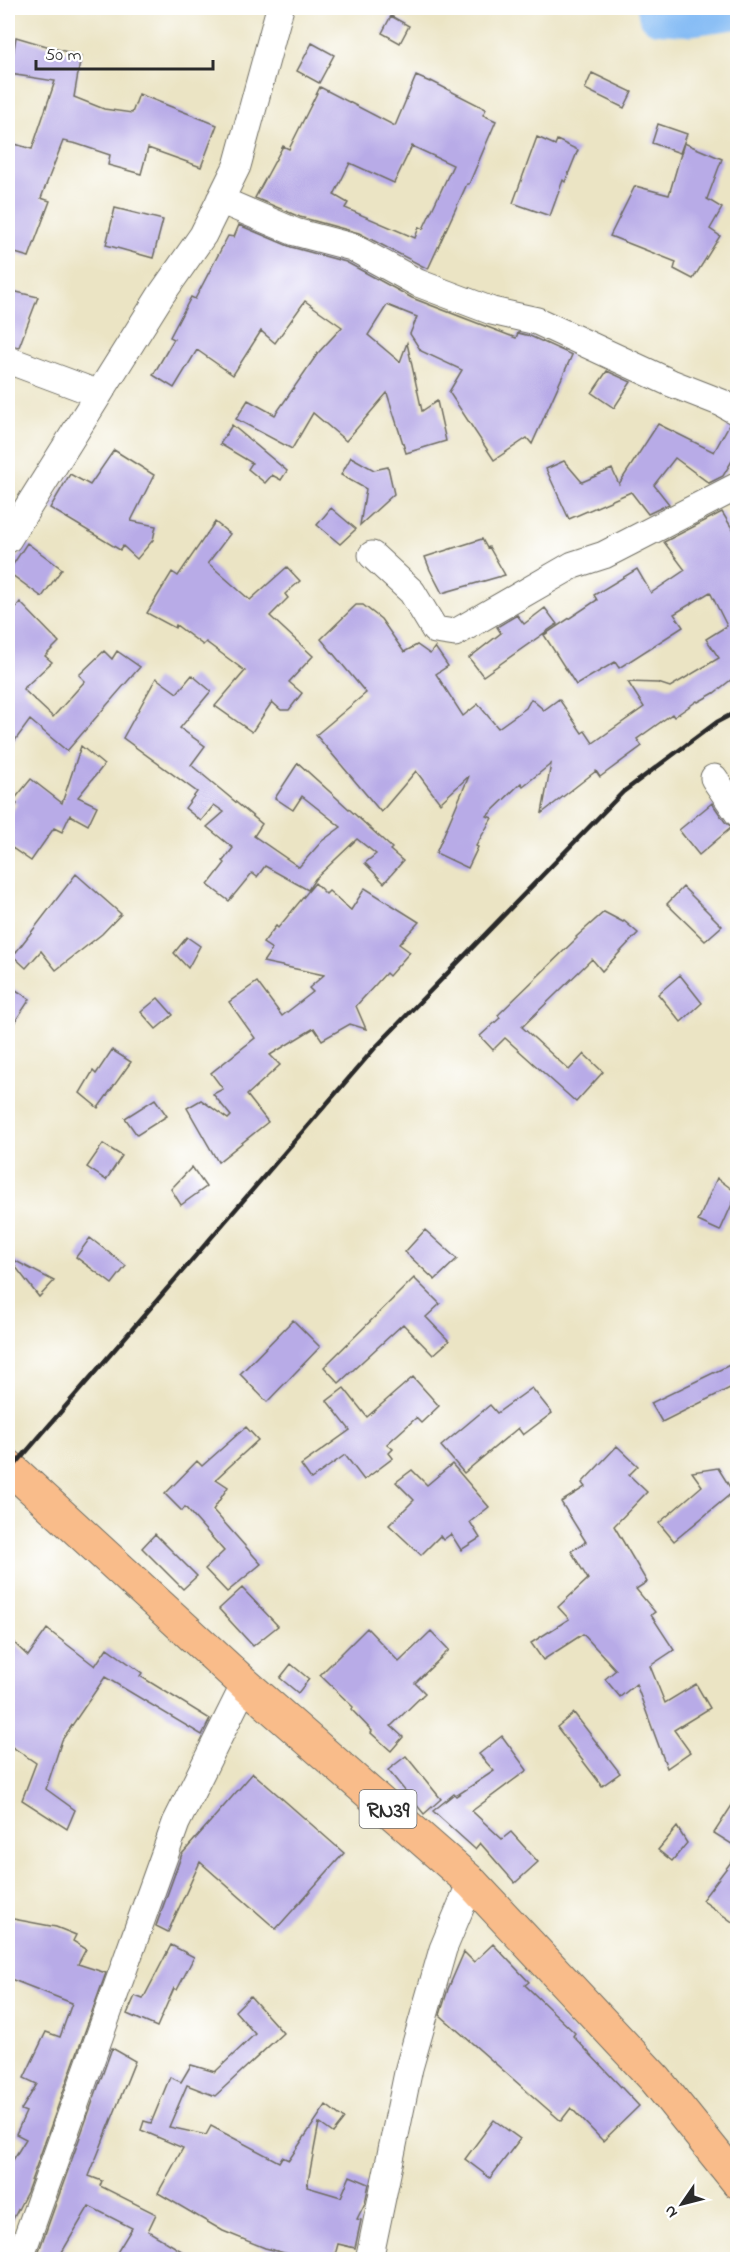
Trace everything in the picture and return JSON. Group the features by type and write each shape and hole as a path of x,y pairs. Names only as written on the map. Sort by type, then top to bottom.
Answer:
{"highway":[{"name":"RN39","path":"8,1466 245,1684 471,1882 656,2080 738,2182"}],"street":[{"path":"8,539 161,295 203,235 237,166 280,8"},
{"path":"220,201 295,232 352,247 417,284 492,311 537,321 671,384 738,411"},
{"path":"8,360 99,394"},
{"path":"372,555 412,592 435,630 455,633 573,565 604,555 738,486"},
{"path":"714,778 738,813"},
{"path":"19,2259 176,1823 245,1684"},
{"path":"369,2259 409,2067 443,1949 471,1882"}],"building":[{"path":"391,16 409,26 400,43 382,33"},
{"path":"16,37 81,56 74,97 104,109 132,113 139,94 217,125 201,167 148,148 141,174 108,165 110,155 63,141 41,198 50,201 29,257 8,251 8,142 32,149 55,81 10,74"},
{"path":"312,43 334,55 319,83 297,71"},
{"path":"592,73 632,92 624,108 585,89"},
{"path":"416,76 431,81 486,109 483,115 496,121 428,269 359,233 300,217 255,198 283,146 289,149 320,87 395,126","holes":["412,146 453,165 423,229 419,227 415,238 345,208 348,203 334,195 350,163 394,183"]},
{"path":"658,124 687,134 680,153 652,143"},
{"path":"537,137 555,145 557,140 578,150 565,182 563,180 550,216 513,203"},
{"path":"684,143 722,159 707,199 722,208 710,229 720,236 693,279 674,269 676,262 610,236 635,186 669,195"},
{"path":"115,208 163,220 153,258 106,245"},
{"path":"239,225 291,247 346,262 412,298 516,338 518,333 530,336 572,355 532,444 527,438 494,460 449,392 462,370 421,351 410,334 417,317 387,305 368,335 400,362 407,343 422,411 437,401 446,441 406,453 387,393 346,441 313,413 292,449 236,419 248,400 275,415 318,353 342,327 305,301 275,343 261,331 233,375 197,350 174,388 153,375 174,339 170,337 191,297 195,299 228,236 234,237"},
{"path":"8,290 38,297 19,347 8,345"},
{"path":"607,371 631,382 614,408 592,393"},
{"path":"658,424 714,452 729,425 738,428 738,451 723,476 709,483 675,458 654,485 669,504 648,514 631,492 569,519 546,469 564,461 582,482 612,469 619,484"},
{"path":"232,425 287,471 281,480 272,475 265,483 248,469 252,463 220,444"},
{"path":"114,450 154,475 131,521 156,526 153,540 137,559 123,546 120,550 50,508 70,474 90,485"},
{"path":"351,457 374,470 388,467 394,494 360,525 366,489 341,475"},
{"path":"331,508 356,529 340,544 317,525"},
{"path":"722,512 738,538 738,687 732,679 714,693 697,701 674,717 672,714 637,739 642,746 600,777 596,771 542,813 551,764 523,786 521,783 487,816 492,818 476,846 478,847 468,868 436,853 469,776 440,803 416,771 381,812 316,735 366,693 321,639 356,605 363,605 381,619 404,652 417,645 430,654 435,647 448,666 436,674 463,716 478,704 498,728 526,708 531,699 544,710 559,699 582,733 585,731 593,743 644,707 628,682 658,683 670,687 719,658 706,639 727,626 710,592 674,614 683,627 619,668 615,662 576,685 544,635 597,600 594,595 637,569 651,593 685,570 664,542"},
{"path":"215,522 230,534 208,563 250,600 287,567 300,581 285,594 288,598 270,616 313,656 289,682 302,693 289,710 281,710 272,702 252,732 215,706 245,671 206,642 203,645 176,625 175,628 147,613 172,572 178,576"},
{"path":"482,539 505,575 442,593 425,557"},
{"path":"27,543 62,569 42,597 8,572"},
{"path":"20,602 59,642 45,656 52,662 23,689 53,717 85,681 79,675 104,651 112,659 117,651 140,667 67,751 30,720 8,750 8,619"},
{"path":"545,608 557,624 483,676 469,658 501,633 497,627 517,615 524,624"},
{"path":"192,675 211,691 180,728 205,746 191,765 262,824 254,836 299,867 322,841 341,827 302,796 293,810 275,798 298,763 392,848 390,850 403,861 384,883 365,863 376,854 357,839 315,879 308,890 265,866 257,877 252,873 229,901 208,885 233,848 207,827 224,812 214,805 201,821 185,808 197,792 123,738 156,678 177,693"},
{"path":"81,746 104,765 78,797 97,806 88,825 70,815 62,832 54,828 31,861 8,845 8,818 17,804 13,801 31,779 62,803"},
{"path":"712,803 725,822 732,827 699,855 679,830"},
{"path":"76,874 121,914 102,934 56,970 41,951 26,968 13,956"},
{"path":"315,883 326,894 329,891 351,910 365,888 419,922 399,944 410,952 389,976 386,973 356,1006 366,1029 350,1024 322,1040 314,1028 270,1055 280,1065 247,1095 268,1122 218,1162 187,1108 201,1100 228,1119 231,1116 213,1094 223,1089 211,1073 255,1038 229,1002 257,982 282,1016 313,992 309,988 324,975 263,962 272,949 263,943"},
{"path":"683,887 722,926 705,941 667,904"},
{"path":"604,912 624,921 638,933 602,971 592,959 522,1027 569,1070 584,1054 603,1072 576,1102 505,1038 493,1050 480,1036 500,1018 498,1015 576,937"},
{"path":"187,937 200,946 188,968 174,953"},
{"path":"680,975 702,1003 681,1022 658,994"},
{"path":"8,985 30,999 8,1032"},
{"path":"158,998 173,1015 156,1029 141,1012"},
{"path":"112,1050 131,1062 98,1108 80,1093 93,1071 96,1074"},
{"path":"155,1099 167,1116 137,1135 125,1118"},
{"path":"103,1144 122,1156 106,1180 87,1167"},
{"path":"192,1167 206,1187 181,1205 171,1189"},
{"path":"717,1178 737,1193 720,1231 698,1221"},
{"path":"425,1230 457,1259 435,1280 405,1252"},
{"path":"90,1238 126,1266 112,1284 76,1257"},
{"path":"8,1257 54,1281 39,1297"},
{"path":"414,1278 440,1304 426,1317 449,1341 433,1355 403,1324 339,1383 324,1367"},
{"path":"293,1320 320,1347 267,1402 240,1374"},
{"path":"738,1361 738,1384 662,1422 651,1403"},
{"path":"413,1377 439,1406 421,1423 416,1418 387,1444 393,1449 389,1453 393,1458 364,1480 345,1455 311,1479 301,1465 350,1430 327,1401 344,1388 367,1417"},
{"path":"532,1388 552,1413 523,1435 518,1428 464,1473 441,1446 490,1405 497,1413"},
{"path":"246,1427 258,1440 216,1479 228,1487 213,1510 261,1564 227,1592 205,1569 224,1551 185,1507 182,1511 165,1494 197,1461 202,1466"},
{"path":"617,1446 638,1466 629,1475 647,1492 614,1526 647,1582 636,1589 655,1612 651,1615 674,1650 650,1666 665,1703 696,1684 710,1708 674,1730 690,1752 667,1768 636,1684 620,1697 605,1679 616,1670 583,1634 543,1660 531,1643 569,1619 558,1607 588,1579 571,1551 586,1542 561,1502 585,1487 582,1483"},
{"path":"452,1464 489,1507 470,1522 480,1538 461,1550 451,1534 443,1540 440,1536 421,1555 389,1525 414,1500 396,1482 412,1470 427,1485"},
{"path":"718,1468 733,1492 674,1541 659,1523 702,1486 692,1472"},
{"path":"155,1534 197,1576 183,1589 142,1548"},
{"path":"242,1588 278,1626 253,1646 219,1609"},
{"path":"367,1628 399,1662 431,1631 449,1650 415,1683 425,1693 391,1726 403,1737 391,1751 371,1733 372,1731 351,1709 353,1707 320,1675"},
{"path":"47,1629 95,1666 107,1648 142,1673 140,1676 210,1719 202,1735 105,1677 62,1740 46,1789 75,1810 67,1829 22,1800 36,1763 8,1744 8,1637 28,1656"},
{"path":"291,1664 309,1679 298,1693 280,1678"},
{"path":"574,1713 620,1773 602,1786 557,1727"},
{"path":"502,1736 527,1770 472,1811 502,1839 511,1832 538,1862 515,1883 480,1843 475,1849 433,1811 454,1794 456,1796 494,1771 479,1754"},
{"path":"406,1756 441,1799 424,1814 388,1770"},
{"path":"253,1773 344,1853 276,1929 200,1862 168,1932 156,1926 182,1854"},
{"path":"738,1796 738,1848 714,1833"},
{"path":"677,1827 687,1843 672,1861 658,1850"},
{"path":"738,1853 738,1926 702,1900"},
{"path":"8,1918 56,1927 76,1935 73,1941 86,1949 78,1964 106,1973 27,2192 8,2229 8,2168 26,2139 16,2134 26,2112 21,2110 37,2084 24,2078 46,2032 60,2037 72,2003 8,1978"},
{"path":"493,1944 529,1982 525,1985 575,2033 573,2036 639,2106 603,2141 571,2108 561,2121 440,2015 464,1952 474,1962"},
{"path":"171,1945 194,1957 177,1990 174,1988 157,2027 127,2014 135,1996 143,1999"},
{"path":"250,1996 283,2033 215,2096 187,2085 169,2127 206,2135 211,2126 279,2162 282,2157 289,2160 326,2105 344,2119 333,2133 319,2123 307,2187 341,2197 350,2176 369,2184 365,2203 357,2219 361,2220 355,2248 338,2244 334,2259 308,2259 265,2248 223,2231 158,2193 183,2148 141,2130 144,2121 151,2123 170,2077 181,2082 191,2065 215,2072 255,2034 235,2011"},
{"path":"112,2048 135,2061 89,2176 102,2181 100,2186 156,2214 148,2231 195,2259 113,2259 132,2228 89,2206 58,2259 36,2259"},
{"path":"494,2120 520,2139 490,2178 465,2159"}],"waterway":[{"path":"658,8 659,13 688,15 738,8"}],"railway":[{"path":"8,1473 374,1049 623,792 717,722 738,711"}]}
